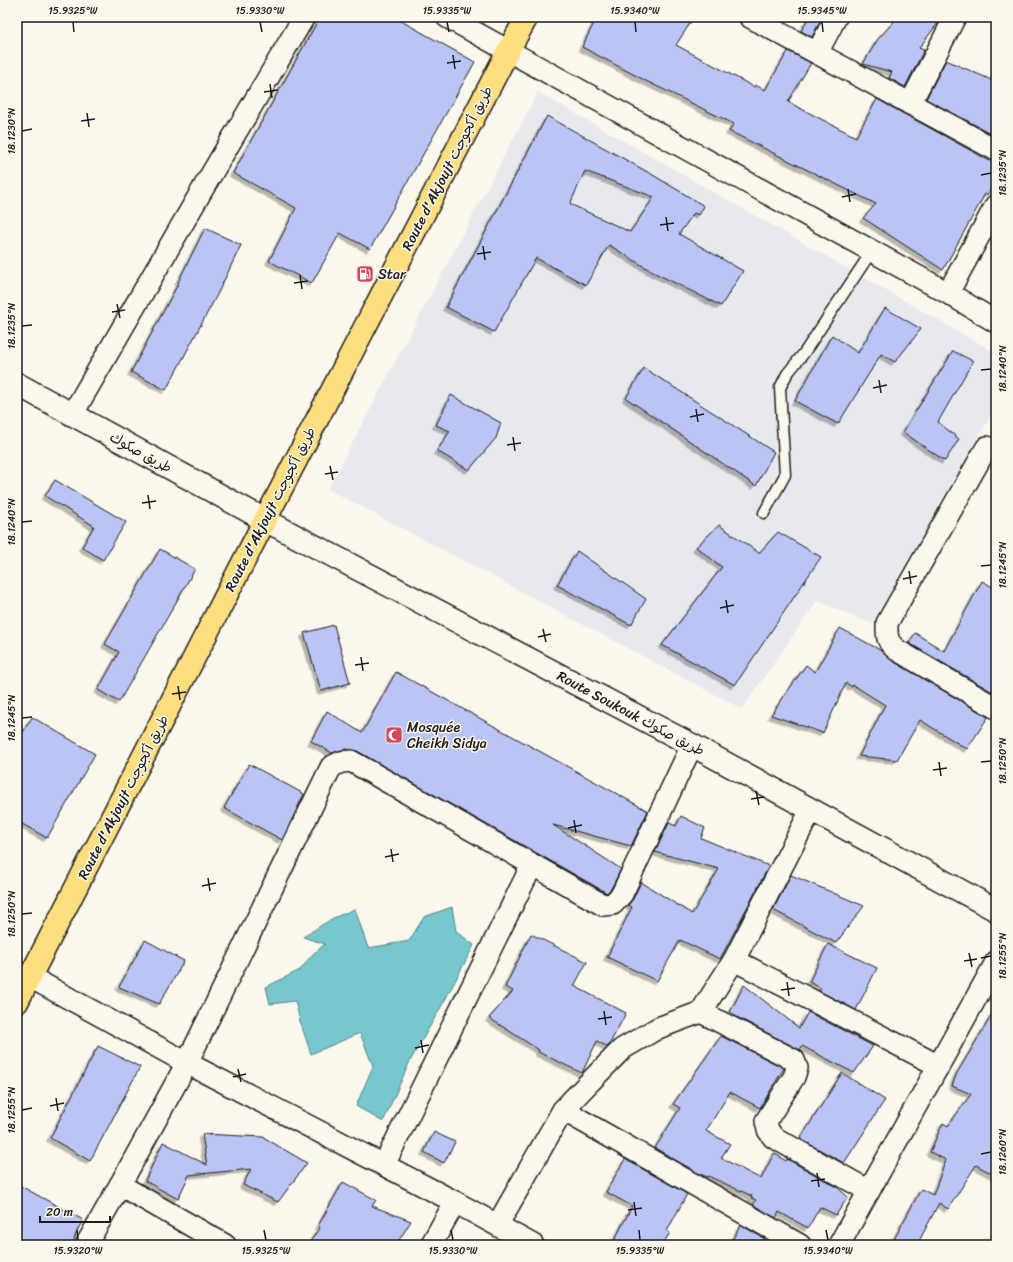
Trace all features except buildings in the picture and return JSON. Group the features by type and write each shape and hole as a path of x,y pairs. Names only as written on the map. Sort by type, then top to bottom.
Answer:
{"highway":[{"name":"Route d'Akjoujt طريق أكجوجت","path":"17,1002 508,50 527,17"}],"street":[{"path":"72,415 304,17"},
{"path":"447,17 948,293 996,322"},
{"path":"750,17 996,150"},
{"path":"817,53 836,17"},
{"path":"910,104 955,17"},
{"path":"948,293 996,205"},
{"name":"طريق صكوك","path":"17,384 265,520"},
{"path":"993,444 887,623 887,636 890,644 897,650 996,708"},
{"name":"Route Soukouk طريق صكوك","path":"265,520 692,745 996,910"},
{"path":"86,1245 187,1063 331,767 341,762 351,761 602,905 613,904 622,894 692,745"},
{"path":"498,1224 563,1110 622,1049 658,1028 702,1012 734,960 811,810"},
{"path":"384,1165 532,865"},
{"path":"734,960 938,1066"},
{"path":"839,1245 996,962"},
{"path":"30,977 187,1063 498,1224 533,1245"},
{"path":"702,1012 794,1060 796,1068 794,1077 766,1121 768,1130 773,1138 869,1191"},
{"path":"563,1110 800,1245"},
{"path":"120,1184 225,1245"},
{"path":"431,1245 455,1202"}],"lane":[{"path":"764,513 785,475 780,388 787,374 804,353 872,251"}],"shaded area":[{"path":"538,92 996,353 996,406 872,624 817,601 742,709 328,489"}],"water":[{"path":"452,907 456,931 474,945 410,1061 383,1122 356,1106 373,1066 360,1033 311,1054 295,1001 270,1004 266,987 300,970 312,955 325,944 303,937 333,918 355,909 368,948 409,941 424,917"}],"place":[{"name":"Star","path":"365,274"},
{"name":"Mosquée Cheikh Sidya","path":"394,735"}]}
